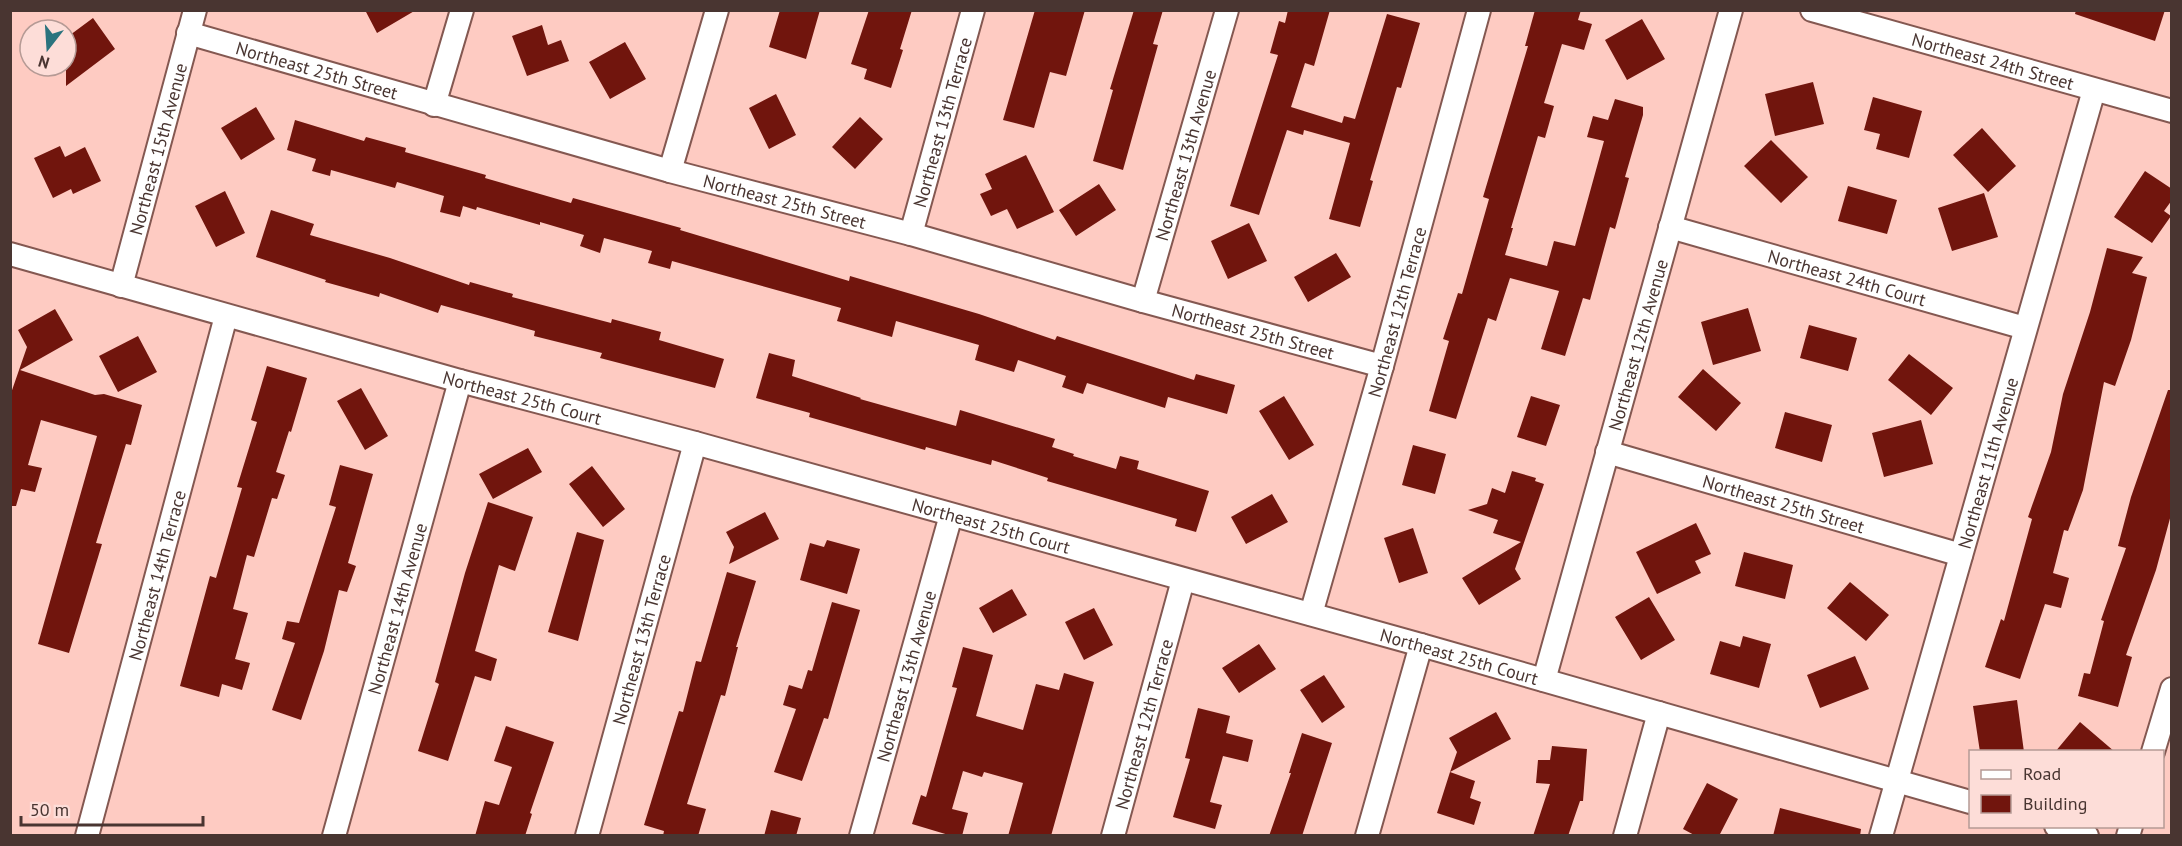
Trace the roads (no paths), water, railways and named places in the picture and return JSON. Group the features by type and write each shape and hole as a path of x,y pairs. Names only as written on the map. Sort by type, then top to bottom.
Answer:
{"street":[{"name":"Northeast 15th Avenue","path":"121,286 195,10"},
{"path":"434,105 462,10"},
{"path":"670,171 717,10"},
{"name":"Northeast 13th Terrace","path":"910,234 973,10"},
{"name":"Northeast 13th Avenue","path":"1143,301 1227,10"},
{"name":"Northeast 12th Terrace","path":"1311,614 1382,366 1479,10"},
{"name":"Northeast 12th Avenue","path":"1544,680 1731,10"},
{"name":"Northeast 24th Street","path":"1812,10 2172,111"},
{"name":"Northeast 25th Street","path":"188,33 670,171 910,234 1382,366"},
{"name":"Northeast 11th Avenue","path":"1881,836 2094,90"},
{"name":"Northeast 24th Court","path":"1670,227 2025,328"},
{"name":"Northeast 25th Court","path":"10,254 460,381 695,443 1311,614 1969,801"},
{"name":"Northeast 14th Terrace","path":"87,836 226,316"},
{"name":"Northeast 14th Avenue","path":"333,836 460,381"},
{"name":"Northeast 13th Terrace","path":"587,836 695,443"},
{"name":"Northeast 25th Street","path":"1607,452 1960,555"},
{"name":"Northeast 13th Avenue","path":"861,836 951,514"},
{"name":"Northeast 12th Terrace","path":"1113,836 1183,580"},
{"path":"1368,836 1421,645"},
{"path":"2154,750 2172,689"},
{"path":"1625,836 1659,713"},
{"path":"2062,828 2087,836"}]}
